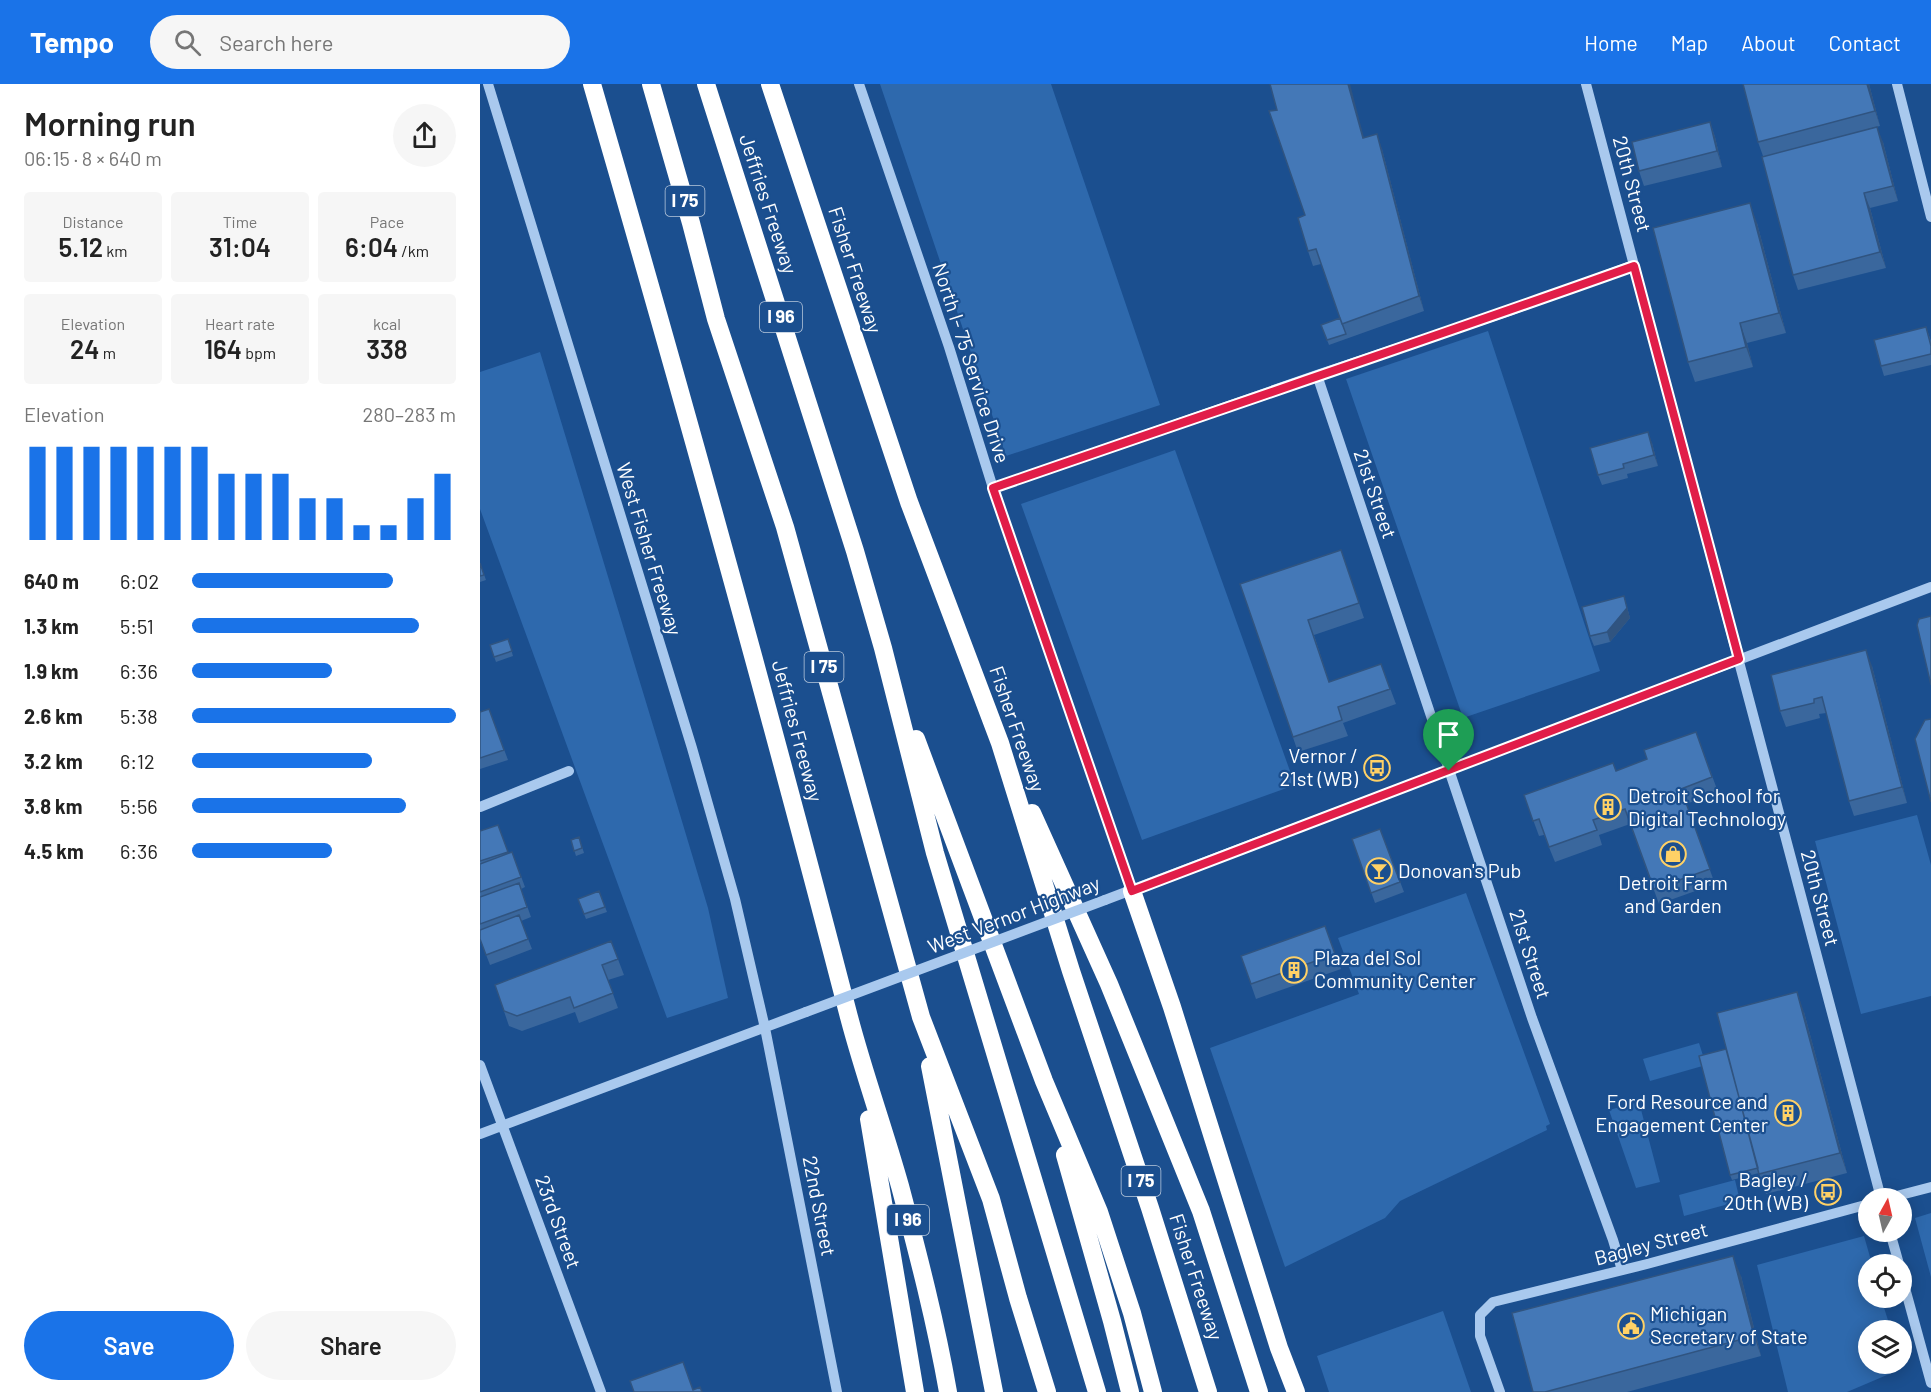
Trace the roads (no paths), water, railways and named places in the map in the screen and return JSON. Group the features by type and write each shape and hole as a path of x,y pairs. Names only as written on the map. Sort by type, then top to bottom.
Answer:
{"highway":[{"name":"Jeffries Freeway","path":"592,84 679,383 800,826 858,1052 900,1185 941,1352 948,1392"},
{"name":"I 75","path":"651,84 716,319 785,528 921,1017 991,1199 1047,1392"},
{"name":"Jeffries Freeway","path":"706,84 855,550 883,648"},
{"name":"Fisher Freeway","path":"770,84 906,491 1000,743 1208,1392"},
{"path":"883,648 1044,1081 1099,1212 1132,1313 1153,1392"},
{"path":"883,648 935,853 1097,1392"},
{"path":"1000,743 1109,984 1201,1211 1258,1392"},
{"path":"1132,891 1172,1007 1279,1348 1296,1392"},
{"path":"921,1017 994,1392"},
{"path":"858,1052 915,1392"},
{"path":"1044,1081 1130,1392"}],"street":[{"name":"West Fisher Freeway","path":"488,84 692,748 735,899 765,1028"},
{"name":"North I- 75 Service Drive","path":"859,84 949,347 993,488 1132,891"},
{"name":"20th Street","path":"1586,84 1878,1188"},
{"path":"1897,84 1931,217"},
{"path":"993,488 1634,266"},
{"name":"21st Street","path":"1317,375 1532,1018 1622,1270"},
{"name":"West Vernor Highway","path":"480,1134 1132,891 1931,587"},
{"path":"480,807 569,771"},
{"name":"22nd Street","path":"765,1028 837,1392"},
{"name":"23rd Street","path":"480,1065 601,1392"},
{"path":"1912,1192 1931,1187"},
{"name":"Bagley Street","path":"1500,1392 1480,1336 1480,1315 1493,1302 1858,1207"},
{"path":"1911,1308 1931,1383"}],"place":[{"name":"Vernor / 21st (WB)","path":"1377,768"},
{"name":"Detroit School for Digital Technology","path":"1608,807"},
{"name":"Detroit Farm and Garden","path":"1673,854"},
{"name":"Donovan's Pub","path":"1379,871"},
{"name":"Plaza del Sol Community Center","path":"1294,970"},
{"name":"Ford Resource and Engagement Center","path":"1788,1113"},
{"name":"Bagley / 20th (WB)","path":"1828,1192"},
{"name":"Michigan Secretary of State","path":"1631,1326"}]}
